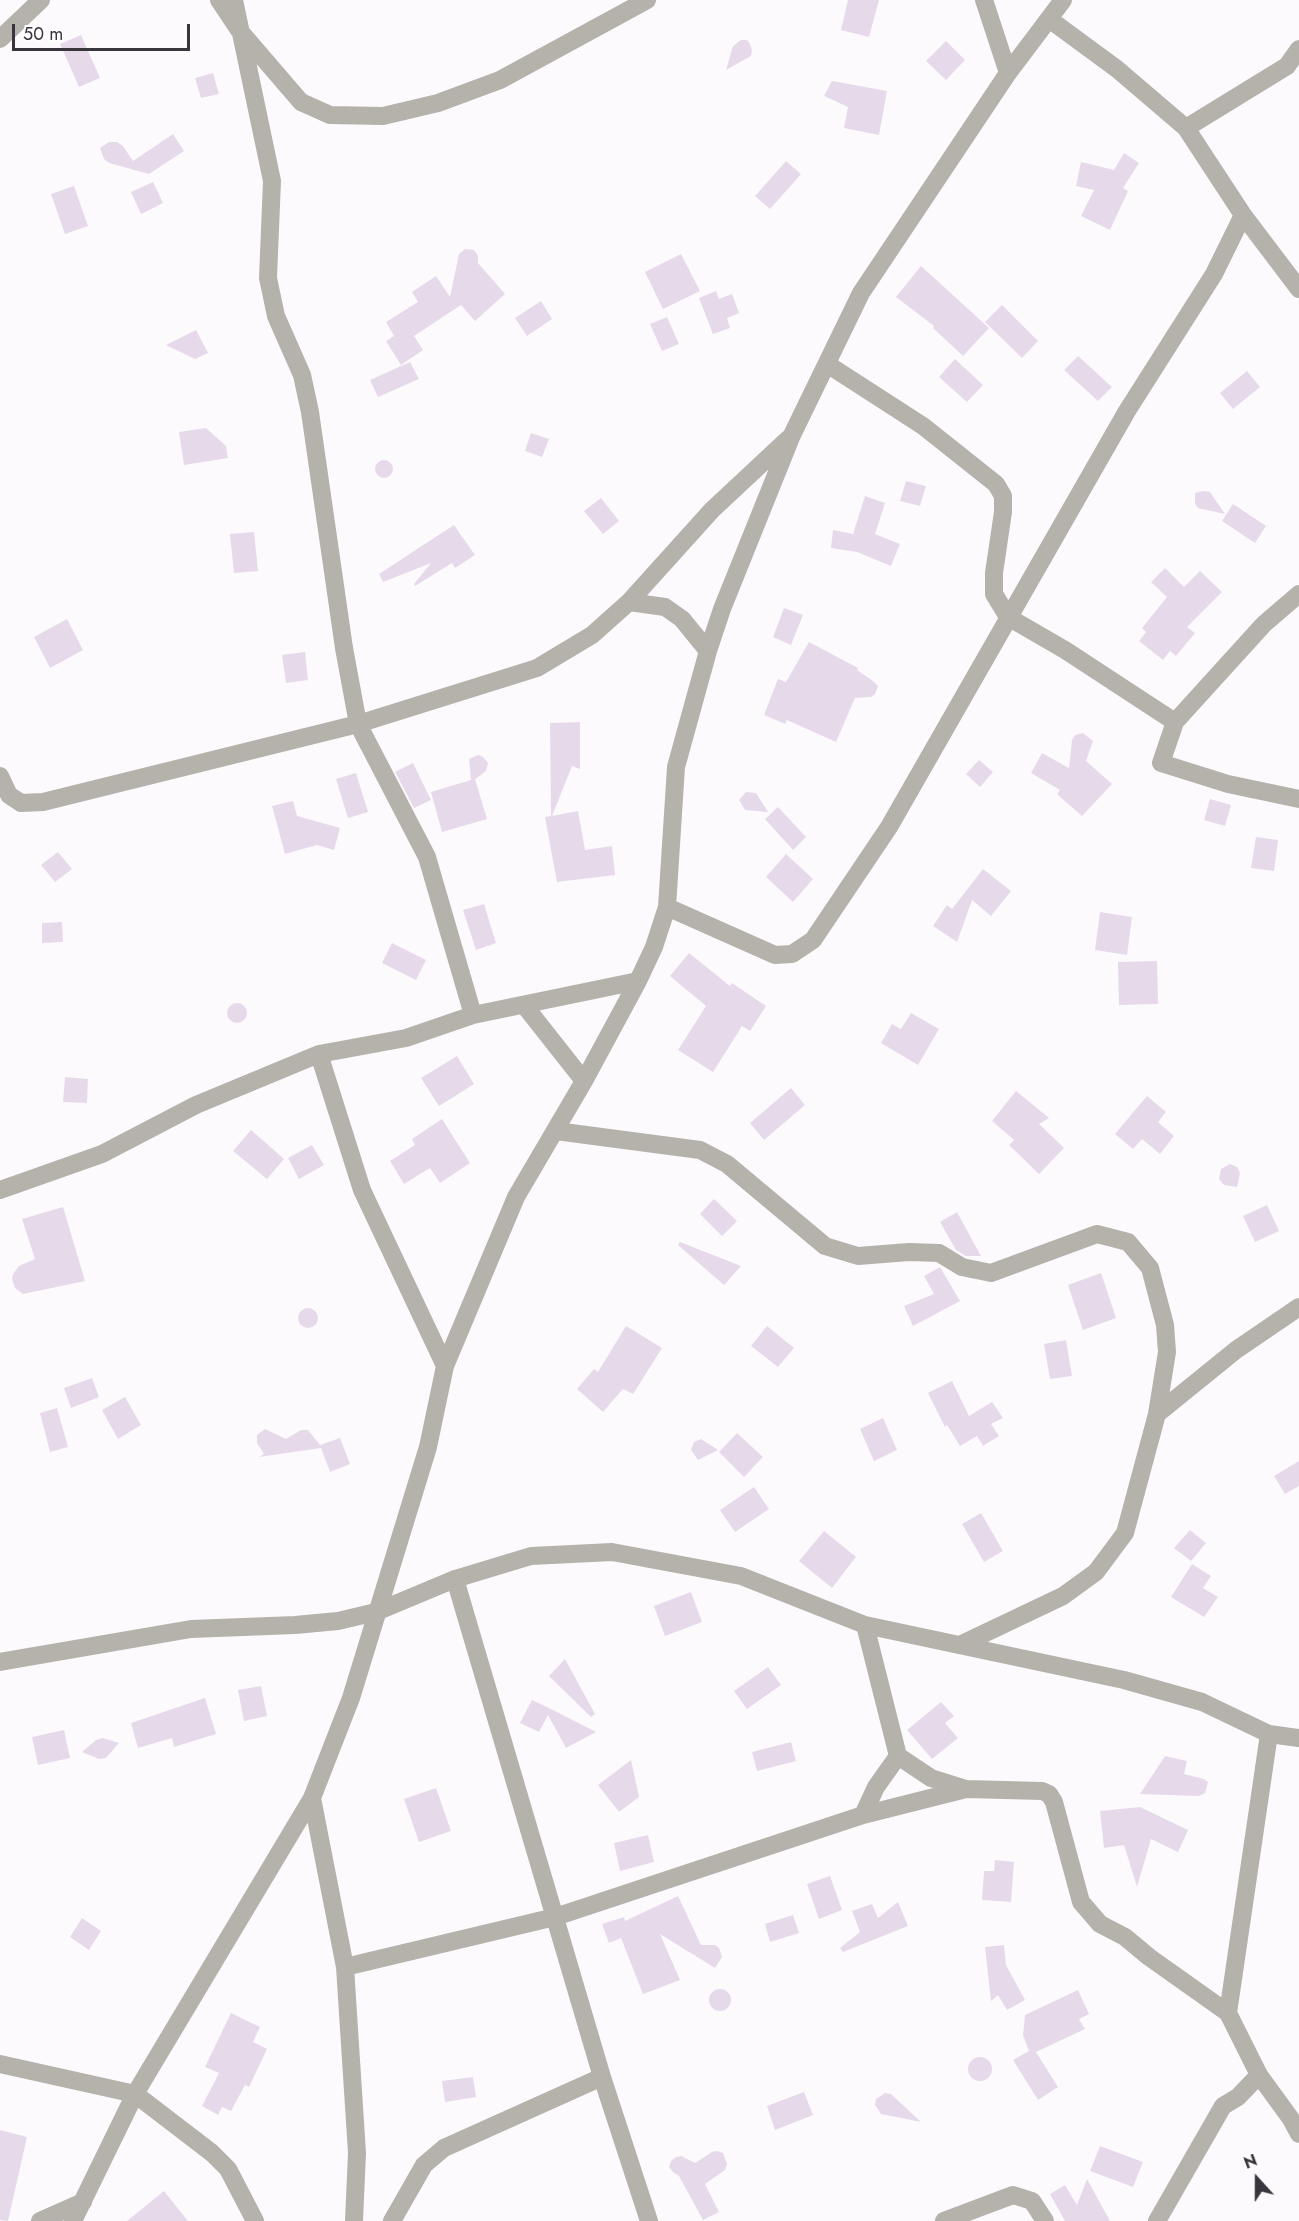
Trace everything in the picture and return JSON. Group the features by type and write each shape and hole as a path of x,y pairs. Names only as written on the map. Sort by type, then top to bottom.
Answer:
{"street":[{"path":"0,39 41,0"},
{"path":"219,0 239,30 301,102 330,115 383,116 438,103 500,80 647,0"},
{"path":"234,0 272,181 268,278 276,316 302,375 310,412 358,724 409,818 427,857 473,1015"},
{"path":"984,0 1008,73"},
{"path":"73,2221 135,2094 312,1798 351,1698 428,1447 445,1366 516,1197 584,1081 654,947 667,907 676,767 722,609 792,435 861,293 1008,73 1063,0"},
{"path":"1049,19 1117,69 1186,128 1243,215 1299,289"},
{"path":"1186,128 1293,70 1299,49"},
{"path":"667,907 775,955 792,954 813,940 889,827 1127,411 1214,274 1243,215"},
{"path":"827,364 922,426 996,484 1003,496 1003,512 994,573 994,594 1008,616 1065,650 1175,722"},
{"path":"0,776 9,795 21,803 43,802 358,724 537,668 592,635 629,602 712,510 792,435"},
{"path":"1299,594 1264,624 1175,722 1161,763 1228,784 1299,799"},
{"path":"629,602 665,607 682,619 708,651"},
{"path":"0,1190 102,1154 196,1105 319,1054 406,1038 473,1015 638,981"},
{"path":"524,1005 584,1081"},
{"path":"319,1054 362,1190 445,1366"},
{"path":"556,1131 700,1150 727,1164 825,1246 858,1256 909,1252 939,1253 962,1267 991,1273 1097,1234 1128,1242 1149,1268 1164,1325 1167,1352 1157,1414 1125,1533 1096,1572 1063,1596 960,1645"},
{"path":"1157,1414 1236,1350 1299,1307"},
{"path":"0,1662 191,1629 295,1626 338,1621 376,1612 455,1579 531,1556 612,1552 741,1576 865,1625 1124,1680 1202,1702 1269,1734 1299,1738"},
{"path":"455,1579 602,2077 649,2221"},
{"path":"865,1625 898,1756 931,1778 966,1789"},
{"path":"1227,2013 1269,1734"},
{"path":"863,1815 876,1787 898,1756"},
{"path":"345,1966 555,1917 863,1815 966,1789 1042,1791 1048,1794 1054,1802 1081,1902 1100,1924 1125,1937 1149,1958 1227,2013 1259,2075 1299,2134"},
{"path":"312,1798 345,1966 357,2153 354,2221"},
{"path":"0,2064 135,2094 212,2153 228,2169 255,2221"},
{"path":"1157,2221 1223,2106 1238,2097 1259,2075"},
{"path":"392,2221 424,2165 444,2148 602,2077"},
{"path":"944,2221 1013,2195 1032,2201 1045,2221"},
{"path":"40,2221 83,2202"}],"building":[{"path":"848,0 879,0 869,37 841,30"},
{"path":"81,35 100,78 79,87 60,44"},
{"path":"741,40 747,40 750,44 751,56 726,70 733,46"},
{"path":"946,41 965,60 946,80 926,61"},
{"path":"213,73 219,94 201,98 195,78"},
{"path":"832,81 887,91 879,135 844,128 848,107 824,96"},
{"path":"173,134 184,151 149,174 109,163 104,159 100,148 109,142 117,142 123,146 133,161"},
{"path":"1124,153 1139,163 1123,188 1128,191 1110,230 1081,216 1094,190 1076,186 1081,162 1114,170"},
{"path":"786,161 801,174 770,209 755,196"},
{"path":"153,182 163,203 141,214 131,192"},
{"path":"74,186 88,226 65,234 51,194"},
{"path":"465,249 474,250 478,256 478,263 505,294 475,321 461,305 414,336 423,350 401,365 386,341 394,336 386,322 418,302 412,292 436,276 450,297 459,254"},
{"path":"681,254 700,291 663,309 645,272"},
{"path":"921,266 989,328 963,356 933,328 934,326 896,297"},
{"path":"716,291 719,299 732,294 739,313 727,318 730,328 713,334 699,298"},
{"path":"541,301 552,319 527,336 515,318"},
{"path":"1002,305 1038,341 1022,358 985,322"},
{"path":"667,317 679,344 662,351 650,324"},
{"path":"196,330 208,353 195,359 166,345"},
{"path":"1078,356 1112,387 1098,401 1064,370"},
{"path":"955,359 983,385 967,402 939,377"},
{"path":"410,362 419,379 378,397 370,380"},
{"path":"1247,371 1260,387 1233,409 1220,393"},
{"path":"206,428 226,446 228,458 184,465 179,432"},
{"path":"531,433 549,439 542,457 525,451"},
{"path":"380,460 388,460 393,465 391,476 380,478 375,473 375,465"},
{"path":"906,481 926,486 920,506 900,501"},
{"path":"1210,492 1225,514 1198,508 1195,504 1195,493"},
{"path":"865,496 885,503 875,534 900,544 891,566 857,552 831,548 833,530 853,534"},
{"path":"601,498 619,521 603,534 584,511"},
{"path":"1233,504 1266,526 1255,543 1222,521"},
{"path":"454,525 475,555 455,568 452,563 415,586 414,584 431,563 383,582 379,574"},
{"path":"254,532 258,571 234,573 230,534"},
{"path":"1165,568 1184,587 1200,571 1222,592 1187,627 1195,633 1176,656 1170,651 1163,660 1139,641 1146,632 1142,628 1167,597 1151,582"},
{"path":"784,608 803,615 791,645 773,637"},
{"path":"67,619 83,650 50,668 34,637"},
{"path":"809,642 858,668 857,670 878,686 871,697 855,698 836,742 787,720 785,724 764,715 778,679 786,682"},
{"path":"305,652 308,680 286,683 282,655"},
{"path":"580,722 580,769 572,766 552,816 578,811 585,850 612,846 615,875 557,882 545,817 551,816 550,723"},
{"path":"1083,733 1093,741 1086,761 1112,784 1082,816 1057,794 1060,790 1031,773 1042,753 1069,768 1072,740 1075,735"},
{"path":"478,755 488,763 486,771 475,779 487,819 442,832 431,792 471,780 469,759"},
{"path":"979,760 993,772 980,787 966,774"},
{"path":"413,763 431,800 414,808 395,772"},
{"path":"356,773 368,812 348,818 336,779"},
{"path":"746,792 756,793 768,812 745,810 739,800"},
{"path":"1210,799 1231,805 1225,826 1204,820"},
{"path":"293,801 297,816 340,828 334,850 317,845 285,854 272,806"},
{"path":"778,807 806,837 793,850 765,819"},
{"path":"1256,837 1278,840 1274,871 1251,868"},
{"path":"58,852 72,869 55,882 41,865"},
{"path":"786,854 813,879 793,902 766,877"},
{"path":"983,869 1011,891 991,916 972,900 957,942 933,926 947,905 952,909"},
{"path":"484,904 496,943 476,950 463,910"},
{"path":"1100,912 1132,917 1127,955 1095,950"},
{"path":"62,922 63,942 42,943 42,923"},
{"path":"392,943 426,960 416,980 382,963"},
{"path":"689,953 730,986 732,983 766,1006 750,1031 742,1026 713,1072 678,1050 706,1006 670,976"},
{"path":"1157,961 1158,1004 1119,1005 1118,962"},
{"path":"233,1003 241,1003 247,1009 247,1017 241,1023 233,1023 227,1017 227,1009"},
{"path":"911,1013 939,1029 918,1065 881,1043 892,1024 901,1029"},
{"path":"457,1056 474,1084 439,1106 421,1078"},
{"path":"65,1077 88,1079 87,1103 63,1102"},
{"path":"791,1088 805,1105 764,1140 750,1123"},
{"path":"1016,1091 1049,1118 1039,1124 1064,1148 1039,1174 1009,1145 1014,1140 992,1121"},
{"path":"1147,1096 1166,1112 1158,1122 1174,1136 1160,1154 1142,1139 1133,1149 1115,1134"},
{"path":"442,1119 470,1163 440,1183 430,1168 404,1184 390,1161 415,1145 412,1139"},
{"path":"251,1130 284,1159 267,1179 233,1151"},
{"path":"312,1145 324,1165 299,1179 288,1158"},
{"path":"1230,1164 1237,1167 1240,1173 1237,1187 1224,1185 1219,1179 1221,1169"},
{"path":"714,1199 737,1221 722,1236 700,1214"},
{"path":"1267,1205 1279,1231 1255,1242 1243,1216"},
{"path":"63,1207 85,1281 23,1294 15,1288 13,1274 19,1266 35,1259 22,1219"},
{"path":"957,1212 981,1256 966,1256 956,1250 940,1222"},
{"path":"680,1242 741,1266 724,1285 678,1245"},
{"path":"940,1267 960,1301 913,1326 904,1306 934,1294 924,1276"},
{"path":"1101,1273 1116,1318 1083,1330 1068,1285"},
{"path":"308,1308 315,1311 318,1318 315,1325 308,1328 301,1325 298,1318 301,1311"},
{"path":"626,1326 662,1348 633,1394 623,1389 603,1412 577,1389 594,1369 598,1372"},
{"path":"767,1326 794,1348 778,1367 751,1346"},
{"path":"1066,1340 1072,1376 1050,1379 1044,1344"},
{"path":"92,1378 99,1397 71,1408 64,1388"},
{"path":"952,1381 969,1416 992,1402 1003,1418 991,1424 999,1436 983,1446 977,1436 960,1446 947,1425 945,1427 928,1393"},
{"path":"125,1397 141,1425 118,1439 102,1410"},
{"path":"57,1408 68,1447 50,1452 40,1413"},
{"path":"883,1418 897,1450 874,1461 860,1429"},
{"path":"265,1429 286,1439 301,1430 308,1430 320,1445 340,1438 350,1464 330,1472 321,1448 259,1457 264,1454 257,1443 257,1435"},
{"path":"737,1433 763,1457 744,1477 719,1452"},
{"path":"701,1439 718,1450 698,1460 691,1450 694,1442"},
{"path":"1299,1461 1299,1486 1285,1494 1274,1476"},
{"path":"754,1487 769,1509 735,1532 720,1510"},
{"path":"981,1513 1003,1551 984,1562 962,1524"},
{"path":"1190,1530 1206,1543 1191,1561 1174,1548"},
{"path":"824,1531 856,1557 832,1588 799,1561"},
{"path":"1192,1564 1211,1576 1203,1588 1218,1597 1204,1617 1171,1597"},
{"path":"691,1592 702,1622 665,1636 654,1606"},
{"path":"565,1659 595,1714 591,1717 549,1676"},
{"path":"768,1667 781,1685 747,1709 734,1691"},
{"path":"261,1686 267,1716 244,1721 238,1690"},
{"path":"205,1698 216,1734 174,1747 172,1738 138,1748 131,1723"},
{"path":"532,1700 596,1732 566,1748 548,1715 539,1732 520,1723"},
{"path":"941,1702 954,1716 945,1723 958,1738 932,1759 907,1730"},
{"path":"64,1730 70,1758 38,1765 32,1737"},
{"path":"103,1738 119,1743 106,1758 99,1759 82,1752 96,1740"},
{"path":"791,1742 796,1761 757,1771 752,1752"},
{"path":"1165,1756 1187,1761 1184,1774 1208,1782 1205,1793 1199,1796 1140,1794"},
{"path":"631,1760 639,1797 619,1812 598,1785"},
{"path":"436,1788 451,1831 419,1842 404,1799"},
{"path":"1140,1807 1188,1830 1178,1852 1151,1839 1137,1887 1124,1845 1104,1848 1100,1811"},
{"path":"648,1835 654,1862 620,1871 614,1843"},
{"path":"995,1860 1014,1862 1011,1902 982,1900 984,1871 994,1871"},
{"path":"830,1876 842,1910 819,1919 807,1884"},
{"path":"678,1896 701,1945 715,1945 719,1948 722,1957 715,1968 660,1934 680,1980 643,1994 621,1938 609,1943 602,1924 624,1917 625,1921"},
{"path":"898,1902 908,1926 843,1952 840,1948 860,1932 852,1911 872,1904 878,1918"},
{"path":"793,1915 799,1933 770,1942 765,1924"},
{"path":"82,1918 101,1931 89,1950 70,1937"},
{"path":"1004,1945 1006,1965 1025,2000 1007,2010 998,1995 991,2001 985,1947"},
{"path":"720,1989 728,1992 731,2000 728,2008 720,2011 712,2008 709,2000 712,1992"},
{"path":"1078,1990 1089,2014 1079,2019 1085,2029 1036,2052 1058,2087 1038,2100 1013,2060 1029,2051 1023,2035 1025,2015"},
{"path":"231,2013 260,2027 253,2042 267,2049 249,2087 245,2085 231,2111 222,2107 218,2115 202,2106 219,2073 205,2067"},
{"path":"980,2057 989,2060 992,2069 989,2078 980,2081 971,2078 968,2069 971,2060"},
{"path":"473,2077 476,2097 445,2102 442,2081"},
{"path":"804,2092 813,2115 775,2130 767,2106"},
{"path":"885,2093 891,2094 921,2122 881,2114 875,2105 876,2099"},
{"path":"0,2130 27,2137 8,2221 0,2220"},
{"path":"1100,2146 1143,2162 1133,2187 1090,2171"},
{"path":"717,2151 723,2153 727,2164 725,2170 705,2184 719,2212 703,2220 679,2176 669,2167 671,2161 676,2157 681,2156 695,2163"},
{"path":"1087,2179 1110,2221 1065,2221 1050,2194 1065,2185 1077,2205"},
{"path":"164,2191 188,2221 127,2221"}]}
